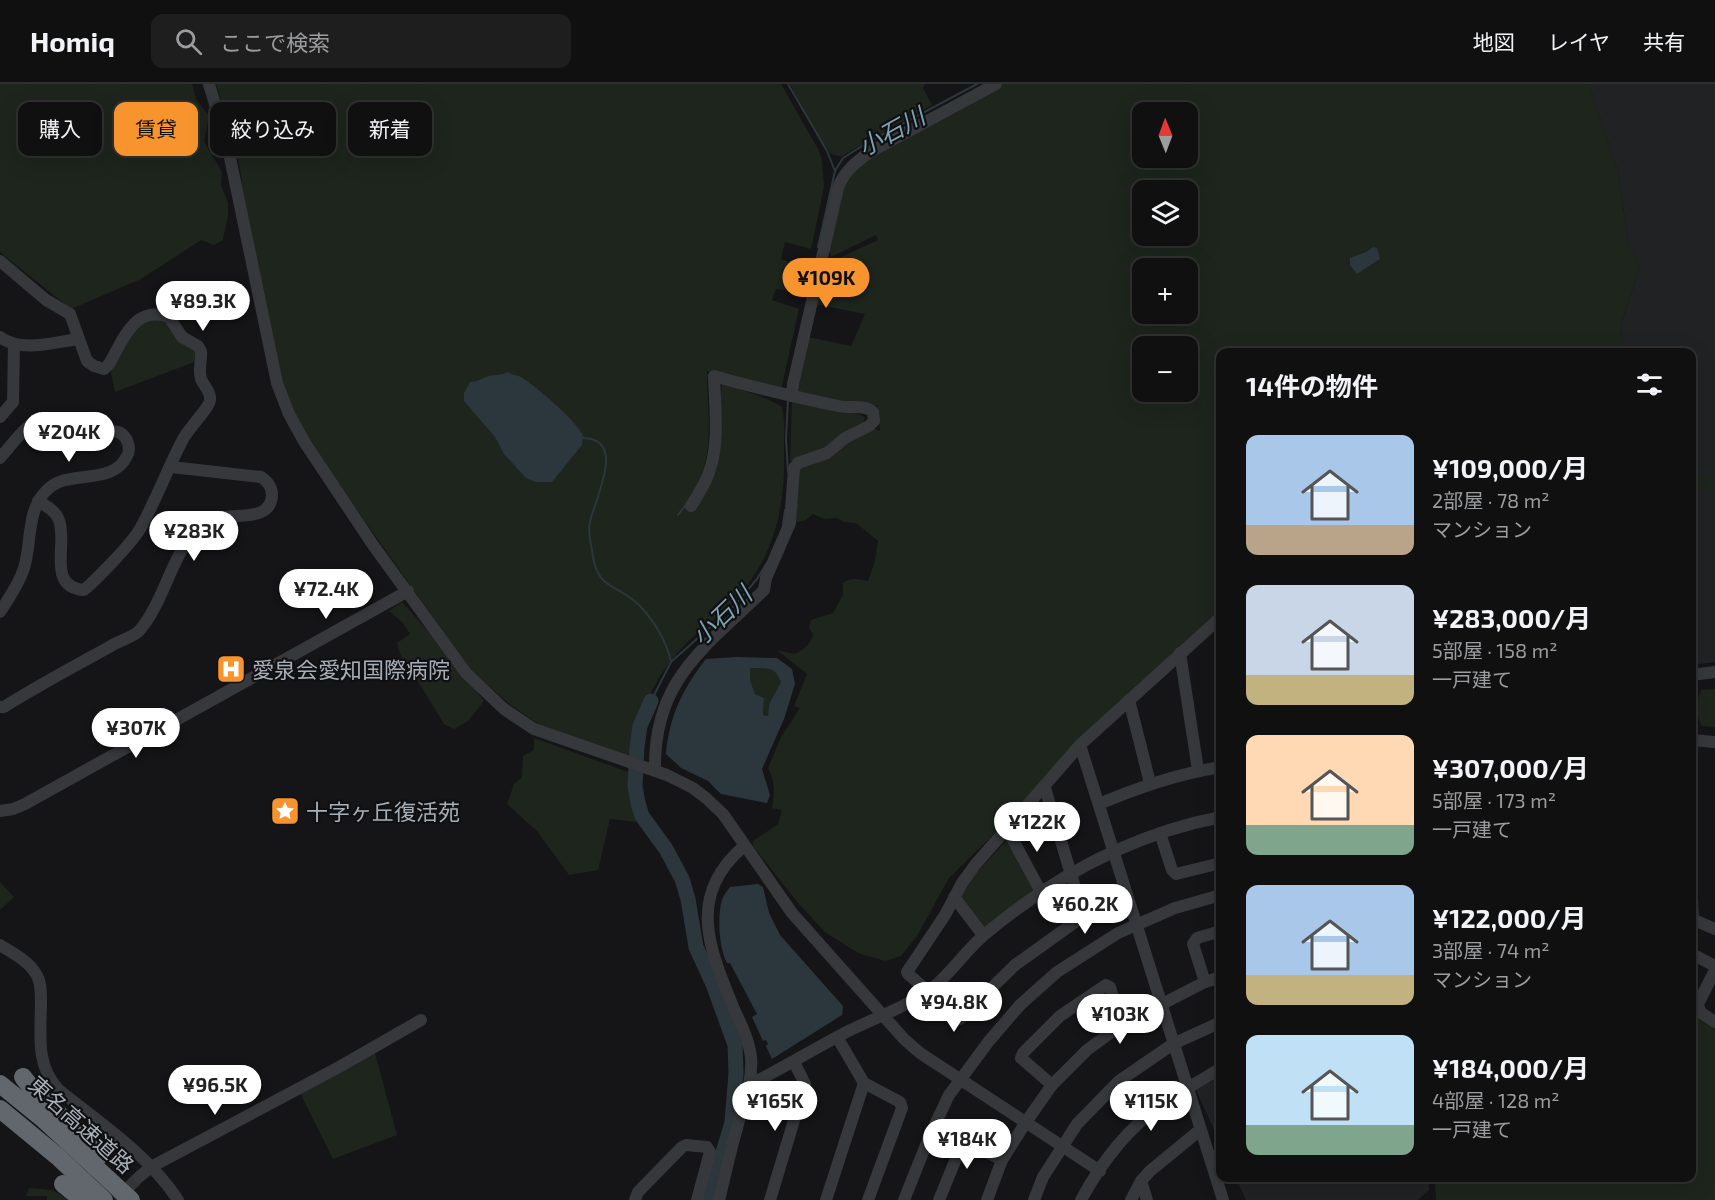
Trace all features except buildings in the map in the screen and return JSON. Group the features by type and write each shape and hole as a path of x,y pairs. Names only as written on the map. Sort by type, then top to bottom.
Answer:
{"highway":[{"path":"23,1077 33,1090 77,1131 136,1200"},
{"name":"東名高速道路","path":"0,1084 50,1125 131,1200"},
{"name":"東名高速道路","path":"0,1109 57,1156 104,1200"},
{"path":"63,1184 82,1200"}],"street":[{"path":"209,84 228,148 277,383 289,414 305,443 373,545 466,673 504,709 534,729 655,771 693,788 706,798 723,814 792,913 904,1039 920,1053 1100,1171"},
{"path":"789,395 827,216 840,182 851,165 870,152 996,84"},
{"path":"0,261 46,300 70,314 87,361 94,366 104,369 137,319 146,315 158,314 169,317 182,337 198,346 201,351 201,378 210,395 211,402 191,424 182,440 139,532 84,590 72,589 64,583 61,570 60,522 55,513 39,501"},
{"path":"0,337 24,346 79,339"},
{"path":"0,417 13,402 14,344"},
{"path":"655,771 654,749 659,724 672,689 698,652 764,590 766,578 790,523 794,468 798,463 827,453 845,438 869,426 874,421 873,412 866,407 847,408 771,393 714,376 716,428 714,454 706,481 691,506"},
{"path":"0,612 24,570 33,512 47,490 70,478 107,474 117,469 128,455 129,446 125,436 116,431 106,431 83,438 47,419 36,420 2,453"},
{"path":"0,707 4,707 28,691 138,632 160,598 188,541 197,530 220,518 259,513 271,503 271,490 261,477 171,467"},
{"path":"0,811 25,804 408,591"},
{"path":"1045,788 1084,910 1082,917 999,978 960,1019 908,974 954,897 975,865 1045,788 1080,745 1216,621"},
{"path":"1180,653 1198,770"},
{"path":"1696,674 1715,672"},
{"path":"1129,700 1150,783"},
{"path":"1696,740 1715,742"},
{"path":"1080,745 1216,1179"},
{"path":"1100,804 1150,783 1216,767"},
{"path":"749,1085 837,1037 928,992 983,935 1015,910 1072,872 1160,833 1216,819"},
{"path":"1007,829 1041,892"},
{"path":"1160,833 1172,870 1176,874 1216,864"},
{"path":"719,1200 749,1085 750,1055 747,1039 711,949 707,912 712,888 717,878 744,846"},
{"path":"904,1200 949,1095 1004,1022 1041,986 1100,943 1175,908 1216,896"},
{"path":"954,897 983,935"},
{"path":"1696,921 1715,929"},
{"path":"1205,982 1193,944 1197,938 1216,932"},
{"path":"0,945 30,966 38,975 41,992 42,1063 48,1078 151,1167 166,1182 178,1200"},
{"path":"1696,956 1715,968 1698,1005 1700,1012 1715,1022"},
{"path":"987,1200 1002,1160 1026,1122 1052,1085 1087,1050 1121,1025 1216,979"},
{"path":"1052,1085 1021,1058 1023,1053 1060,1016 1106,984 1110,987 1121,1025"},
{"path":"138,1177 151,1167 332,1071 421,1020"},
{"path":"1034,1200 1043,1177 1081,1119 1119,1081 1173,1044 1216,1024"},
{"path":"837,1037 864,1083 900,1102 902,1108 868,1200"},
{"path":"770,1200 806,1084 794,1062"},
{"path":"1081,1200 1116,1146 1142,1120 1163,1103 1216,1071"},
{"path":"826,1200 864,1083"},
{"path":"1131,1200 1141,1181 1200,1130"},
{"path":"939,1200 962,1144 968,1143 1002,1160"},
{"path":"635,1200 638,1192 686,1145 706,1147 710,1152 697,1200"},
{"path":"1141,1181 1147,1200"},
{"path":"1217,1182 1223,1200"}],"shaded area":[{"path":"0,84 192,84 196,99 209,116 204,142 210,156 212,156 222,172 221,185 228,203 223,240 214,245 201,240 141,279 71,309 0,252"},
{"path":"216,84 781,84 818,149 822,160 824,187 811,249 785,242 781,259 794,263 788,291 776,289 772,300 799,309 781,390 772,390 707,371 709,428 707,456 698,484 686,504 693,509 710,483 722,384 762,397 782,407 784,469 780,510 768,549 748,584 728,607 683,647 655,684 638,727 632,758 548,730 512,706 471,671 306,438 281,387 237,156 336,156 336,102 221,102"},
{"path":"790,84 925,84 923,88 932,105 842,156 837,156 828,150"},
{"path":"1002,84 1589,84 1618,171 1628,242 1640,266 1621,323 1623,348 1216,348 1216,617 949,878 917,936 901,956 885,961 858,953 825,932 798,903 753,846 753,841 778,824 782,810 772,808 774,787 768,768 781,737 800,708 794,706 807,674 777,650 795,654 806,646 813,635 809,627 811,620 833,613 843,595 843,583 852,579 868,581 875,561 878,541 856,523 844,522 837,518 825,519 813,514 806,520 791,524 796,471 870,427 880,431 877,405 849,405 800,393 797,386 808,337 851,346 865,314 815,304 819,288 832,290 837,259 878,240 876,235 831,257 829,248 843,182 857,164"},
{"path":"1589,84 1715,84 1715,662 1696,664 1696,348 1623,348 1621,324 1640,266 1628,242 1618,171"},
{"path":"1373,247 1377,248 1380,259 1357,274 1350,265 1350,258"},
{"path":"154,317 167,320 197,349 197,361 115,392 110,369 138,324"},
{"path":"508,372 528,381 545,395 564,412 583,435 582,445 552,482 536,482 526,478 504,454 495,437 464,401 464,393 470,382"},
{"path":"792,398 861,415 865,418 862,427 819,454 790,461"},
{"path":"1715,476 1715,490 1696,492 1696,477"},
{"path":"402,602 435,639 484,701 468,721 454,729 444,724 413,673 404,666 397,643 410,634 403,623 389,611"},
{"path":"777,658 792,669 795,684 784,719 762,769 770,795 767,803 721,794 708,781 681,768 666,754 670,728 678,704 690,681 706,659","holes":["750,668 773,670 781,682 769,704 768,716 763,715 764,698 755,694 750,680"]},
{"path":"750,668 773,670 781,682 769,704 768,716 763,715 764,698 755,694 750,680"},
{"path":"1715,689 1715,727 1702,726 1697,713 1699,694 1701,690"},
{"path":"534,738 631,773 636,822 610,819 598,870 569,875 537,831 507,804 514,784 522,777 523,756 534,750"},
{"path":"1006,841 1010,841 1038,890 984,928 958,893"},
{"path":"0,882 14,897 0,910"},
{"path":"758,884 763,887 769,913 780,935 843,1006 842,1015 772,1059 766,1046 768,1044 766,1040 763,1041 752,1017 757,1014 730,963 727,963 724,957 720,932 720,907 730,887"},
{"path":"1696,1013 1715,1026 1715,1200 1436,1200 1435,1182 1696,1182"},
{"path":"375,1053 397,1135 333,1159 300,1093"},
{"path":"1216,1079 1216,1134 1196,1090"},
{"path":"1238,1182 1428,1182 1429,1190 1418,1200 1246,1200"},
{"path":"29,1188 52,1190 70,1200 47,1200 47,1196 26,1196"}],"waterway":[{"path":"788,84 827,151 835,171"},
{"name":"小石川","path":"818,247 835,171 843,158 870,141 977,84"},
{"name":"小石川","path":"788,400 786,438 788,472"},
{"path":"583,438 596,441 604,448 606,459 605,472 589,525 594,563 603,580 631,599 645,612 663,639 671,662"},
{"path":"678,515 687,503"},
{"name":"小石川","path":"783,525 785,510"},
{"name":"小石川","path":"651,701 671,662 735,605 757,579 766,564"},
{"name":"小石川","path":"651,701 640,726 637,747 635,786 638,803 642,816 666,849 682,879 688,899 696,947 713,984 735,1045 736,1073 732,1122 709,1200"}],"tunnel":[{"path":"116,1200 139,1177"}],"place":[{"name":"愛泉会愛知国際病院","path":"231,669"},
{"name":"十字ヶ丘復活苑","path":"285,811"}]}
